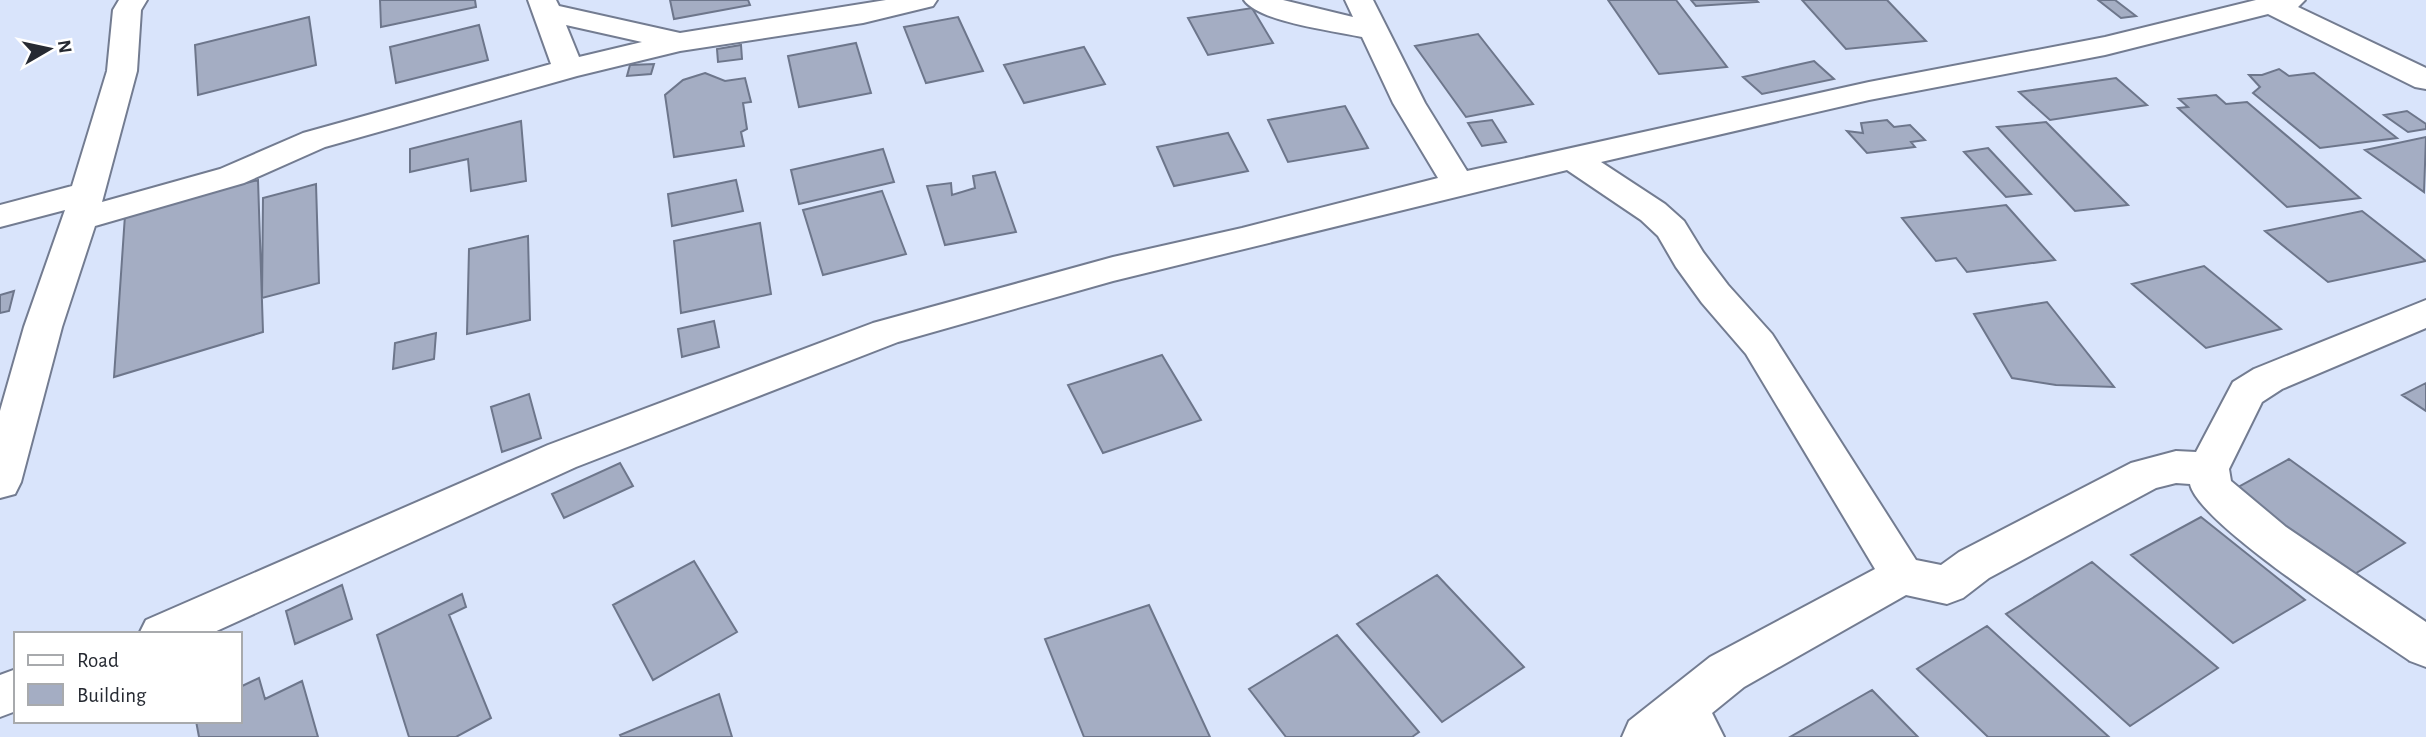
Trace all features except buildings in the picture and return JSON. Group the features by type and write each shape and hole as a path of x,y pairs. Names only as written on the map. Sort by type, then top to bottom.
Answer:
{"street":[{"path":"0,482 43,327 122,71 127,10 133,0"},
{"path":"0,216 82,207 232,176 314,140 568,69 680,42 863,14 923,0"},
{"path":"1258,0 1284,11 1372,30"},
{"path":"1359,0 1409,103 1458,184"},
{"path":"166,632 562,456 886,332 1113,269 1256,236 1458,184 1869,91 2105,46 2281,2 2426,80"},
{"path":"544,6 568,69"},
{"path":"544,6 680,42"},
{"path":"1574,159 1653,212 1672,229 1689,260 1759,344 1902,576"},
{"path":"2426,313 2268,379 2247,392 2208,469 2212,489 2230,506 2271,539 2426,647"},
{"path":"1676,727 1727,672 1902,576 1947,585 1973,565 2146,474 2176,467 2208,469"}]}
